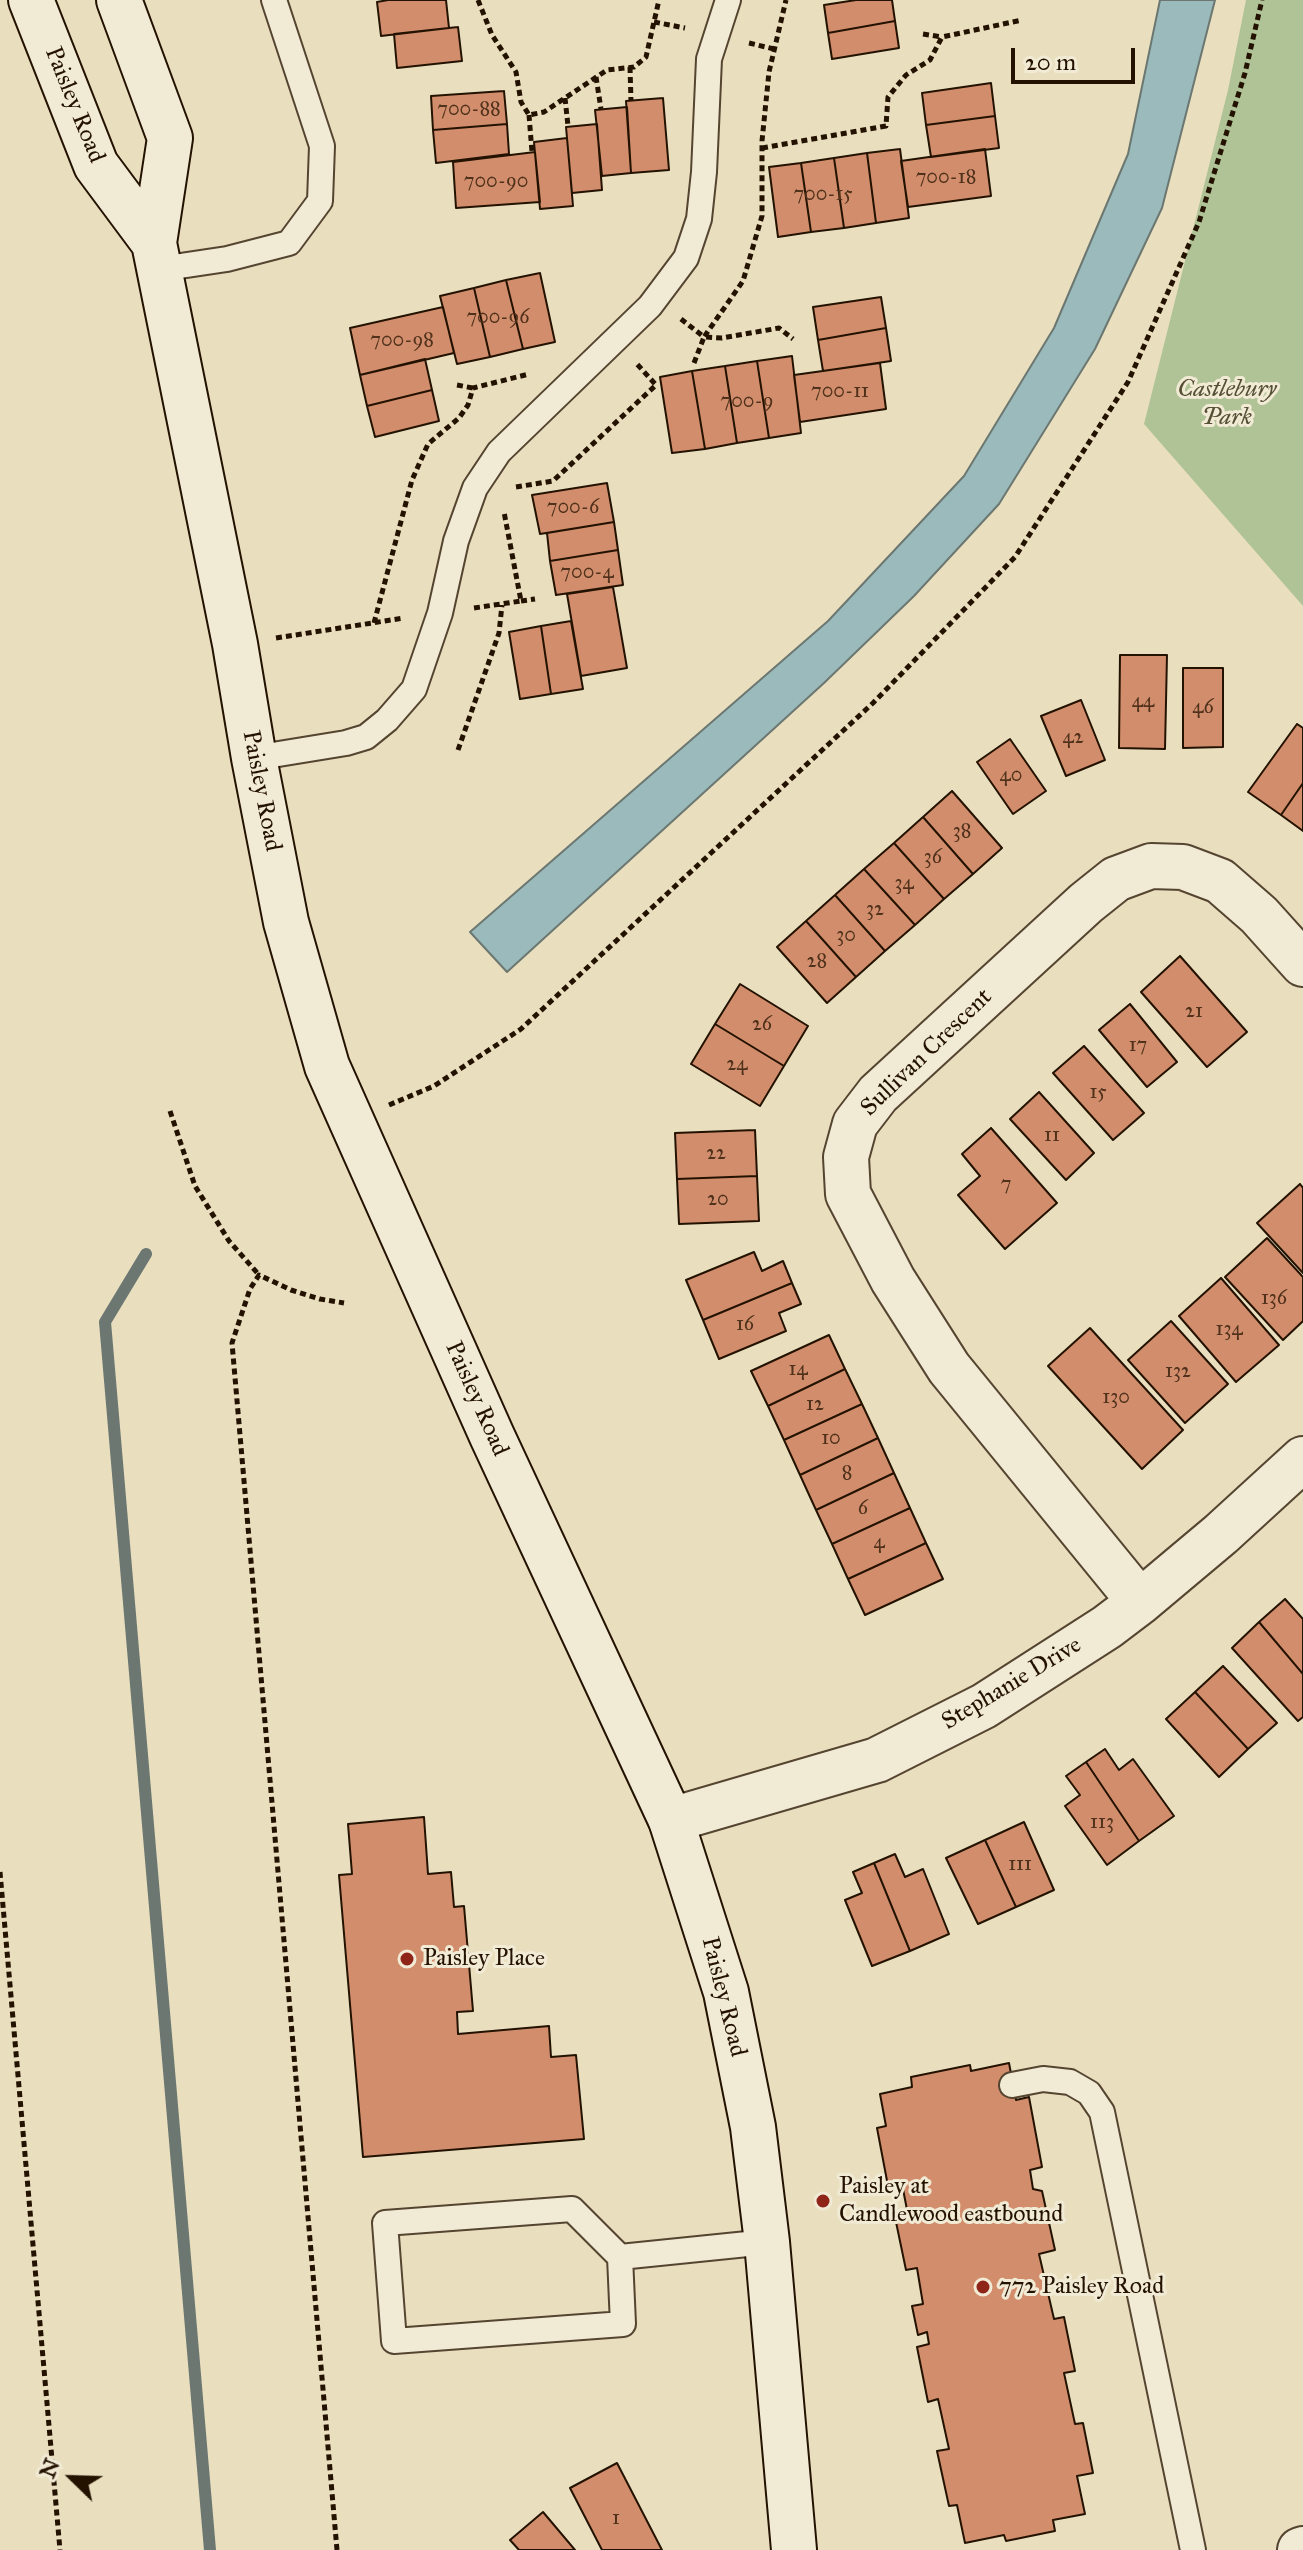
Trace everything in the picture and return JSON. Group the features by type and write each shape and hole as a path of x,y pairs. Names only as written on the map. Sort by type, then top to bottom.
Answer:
{"main road":[{"name":"Paisley Road","path":"31,0 96,165 157,256"},
{"name":"Paisley Road","path":"119,0 170,138 157,256 235,644 286,922 327,1066 492,1436 671,1820 726,1992 753,2127 767,2242 794,2550"},
{"name":"Sullivan Crescent","path":"1140,1602 949,1368 893,1280 848,1194 846,1157 855,1124 878,1094 1116,879 1151,866 1183,867 1220,881 1259,915 1303,964"},
{"name":"Stephanie Drive","path":"671,1820 877,1760 984,1706 1107,1627 1140,1602 1303,1459"}],"lane":[{"path":"157,256 227,259 289,243 320,201 322,146 274,0"},
{"path":"254,758 366,737 387,720 414,689 440,613 456,541 475,488 499,452 650,306 686,258 699,219 709,59 728,0"},
{"path":"1012,2085 1043,2079 1070,2082 1089,2093 1102,2112 1193,2550"},
{"path":"572,2209 620,2257 623,2324 394,2341 385,2223 572,2209"},
{"path":"620,2257 767,2242"}],"path":[{"path":"478,0 492,35 516,72 521,102 529,115 532,152"},
{"path":"529,115 544,112 607,70 634,67 646,57 659,0"},
{"path":"351,1121 434,1086 521,1029 873,703 1015,557 1128,382 1167,295 1199,222 1245,73 1262,0"},
{"path":"923,34 942,37 1022,20"},
{"path":"762,148 886,126 888,97 906,75 930,60 942,37"},
{"path":"630,67 631,101"},
{"path":"596,77 601,109"},
{"path":"565,98 568,126"},
{"path":"694,363 704,337 722,338 779,328 793,339"},
{"path":"457,385 473,388"},
{"path":"482,478 499,490 521,601"},
{"path":"235,644 535,599"},
{"path":"458,750 499,633 502,605"},
{"path":"170,1111 195,1186 229,1241 259,1275 291,1290 344,1303"},
{"path":"259,1275 250,1289 232,1343 337,2550"},
{"path":"0,1872 60,2550"}],"green space":[{"name":"Castlebury Park","path":"1246,0 1303,0 1303,606 1144,424 1228,90"}],"water":[{"path":"1160,0 1215,0 1162,208 1095,349 999,504 914,596 824,683 507,972 470,932 828,621 964,476 1054,328 1128,154"}],"building":[{"path":"446,0 449,28 381,36 377,2"},
{"path":"856,0 892,0 895,21 828,33 824,5"},
{"path":"895,21 899,48 832,59 828,33"},
{"path":"458,27 462,61 397,68 394,34"},
{"path":"991,83 995,116 926,125 922,93"},
{"path":"504,91 507,124 433,130 431,96"},
{"path":"663,98 669,170 631,173 626,101"},
{"path":"627,107 631,173 602,176 595,110"},
{"path":"995,116 999,148 931,157 926,125"},
{"path":"507,124 509,154 436,163 433,130"},
{"path":"597,124 602,190 572,193 566,127"},
{"path":"567,138 573,206 540,209 534,142"},
{"path":"900,149 909,218 876,223 867,153"},
{"path":"985,149 991,196 908,207 901,161"},
{"path":"535,152 540,202 456,208 453,162"},
{"path":"867,153 876,223 844,228 834,158"},
{"path":"834,158 844,228 811,232 801,163"},
{"path":"801,163 811,232 778,237 769,167"},
{"path":"540,273 555,342 523,349 506,280"},
{"path":"506,280 523,349 490,357 474,288"},
{"path":"474,288 490,357 457,364 440,296"},
{"path":"881,297 886,328 818,340 813,307"},
{"path":"443,307 454,353 360,375 350,328"},
{"path":"886,328 891,361 823,371 818,340"},
{"path":"792,356 801,433 769,438 757,361"},
{"path":"425,359 432,390 367,406 360,375"},
{"path":"757,361 769,438 737,443 725,366"},
{"path":"880,363 886,409 800,422 794,375"},
{"path":"725,366 737,443 705,449 692,371"},
{"path":"692,371 705,449 672,453 660,377"},
{"path":"432,390 439,421 375,437 367,406"},
{"path":"607,483 614,522 540,534 532,495"},
{"path":"614,522 618,550 550,561 547,533"},
{"path":"618,550 623,585 556,595 550,561"},
{"path":"613,587 627,668 581,676 567,594"},
{"path":"571,621 583,689 551,694 541,626"},
{"path":"541,626 551,694 520,699 509,632"},
{"path":"1120,655 1167,655 1165,749 1119,748"},
{"path":"1183,668 1223,668 1223,747 1183,748"},
{"path":"1081,700 1105,760 1066,776 1041,716"},
{"path":"1297,724 1303,728 1303,783 1281,815 1248,792"},
{"path":"1010,739 1046,791 1013,814 977,762"},
{"path":"1303,783 1303,831 1281,815"},
{"path":"952,791 1002,848 973,874 923,817"},
{"path":"923,817 973,874 944,899 894,843"},
{"path":"894,843 944,899 915,925 864,869"},
{"path":"864,869 915,925 885,951 835,895"},
{"path":"835,895 885,951 856,977 806,921"},
{"path":"806,921 856,977 827,1003 777,947"},
{"path":"1180,956 1247,1032 1207,1067 1141,992"},
{"path":"740,984 808,1026 784,1066 715,1024"},
{"path":"1130,1004 1177,1062 1147,1087 1099,1030"},
{"path":"715,1024 784,1066 760,1106 691,1064"},
{"path":"1084,1046 1144,1113 1113,1140 1053,1073"},
{"path":"1039,1092 1094,1153 1066,1180 1010,1119"},
{"path":"991,1128 1057,1203 1005,1249 958,1195 980,1176 962,1154"},
{"path":"755,1130 757,1176 677,1179 675,1133"},
{"path":"757,1176 759,1221 679,1224 677,1179"},
{"path":"1300,1184 1303,1188 1303,1273 1257,1223"},
{"path":"1267,1238 1303,1277 1303,1321 1283,1340 1225,1277"},
{"path":"754,1252 762,1271 783,1261 792,1283 703,1320 686,1280"},
{"path":"1221,1278 1279,1345 1236,1382 1179,1316"},
{"path":"792,1283 801,1304 779,1313 786,1331 719,1359 703,1320"},
{"path":"1171,1321 1228,1384 1185,1423 1128,1360"},
{"path":"1090,1328 1183,1430 1142,1469 1048,1366"},
{"path":"829,1335 845,1369 768,1406 751,1371"},
{"path":"845,1369 862,1404 784,1440 768,1406"},
{"path":"862,1404 878,1438 800,1475 784,1440"},
{"path":"878,1438 894,1473 816,1510 800,1475"},
{"path":"894,1473 910,1508 832,1544 816,1510"},
{"path":"910,1508 926,1543 848,1579 832,1544"},
{"path":"926,1543 943,1579 865,1615 848,1579"},
{"path":"1285,1599 1303,1619 1303,1674 1259,1622"},
{"path":"1259,1622 1303,1674 1303,1717 1298,1721 1232,1648"},
{"path":"1223,1666 1277,1723 1248,1749 1195,1692"},
{"path":"1195,1692 1248,1749 1219,1777 1166,1719"},
{"path":"1105,1749 1119,1770 1133,1759 1174,1816 1139,1841 1086,1762"},
{"path":"1086,1762 1139,1841 1107,1865 1065,1806 1080,1795 1066,1776"},
{"name":"Paisley Place","path":"424,1817 428,1874 451,1872 454,1907 464,1906 473,2011 457,2012 458,2034 549,2026 551,2057 576,2055 584,2139 363,2157 339,1875 352,1874 348,1824"},
{"path":"1024,1822 1054,1890 1016,1907 985,1840"},
{"path":"985,1840 1016,1907 978,1924 946,1858"},
{"path":"895,1854 905,1877 923,1869 949,1934 910,1951 874,1863"},
{"path":"874,1863 910,1951 872,1966 845,1900 862,1893 853,1872"},
{"name":"772 Paisley Road","path":"1009,2063 1016,2100 1029,2097 1042,2167 1030,2170 1033,2189 1042,2191 1055,2250 1039,2254 1054,2319 1064,2317 1075,2371 1064,2373 1075,2424 1083,2423 1093,2473 1077,2476 1085,2514 1053,2520 1055,2531 1006,2541 1004,2535 965,2543 957,2505 949,2506 937,2451 949,2449 938,2399 928,2402 917,2347 929,2344 927,2332 918,2335 912,2306 923,2304 917,2268 906,2270 896,2222 909,2220 902,2184 888,2186 877,2128 886,2126 880,2094 912,2087 911,2077 970,2065 971,2071"},
{"path":"617,2463 662,2550 602,2550 570,2488"},
{"path":"543,2512 575,2550 519,2550 510,2540"}],"waterway":[{"path":"146,1254 105,1322 210,2550"}],"place":[{"name":"Paisley Place","path":"407,1959"},
{"name":"Paisley at Candlewood eastbound","path":"823,2201"},
{"name":"772 Paisley Road","path":"983,2287"}]}
